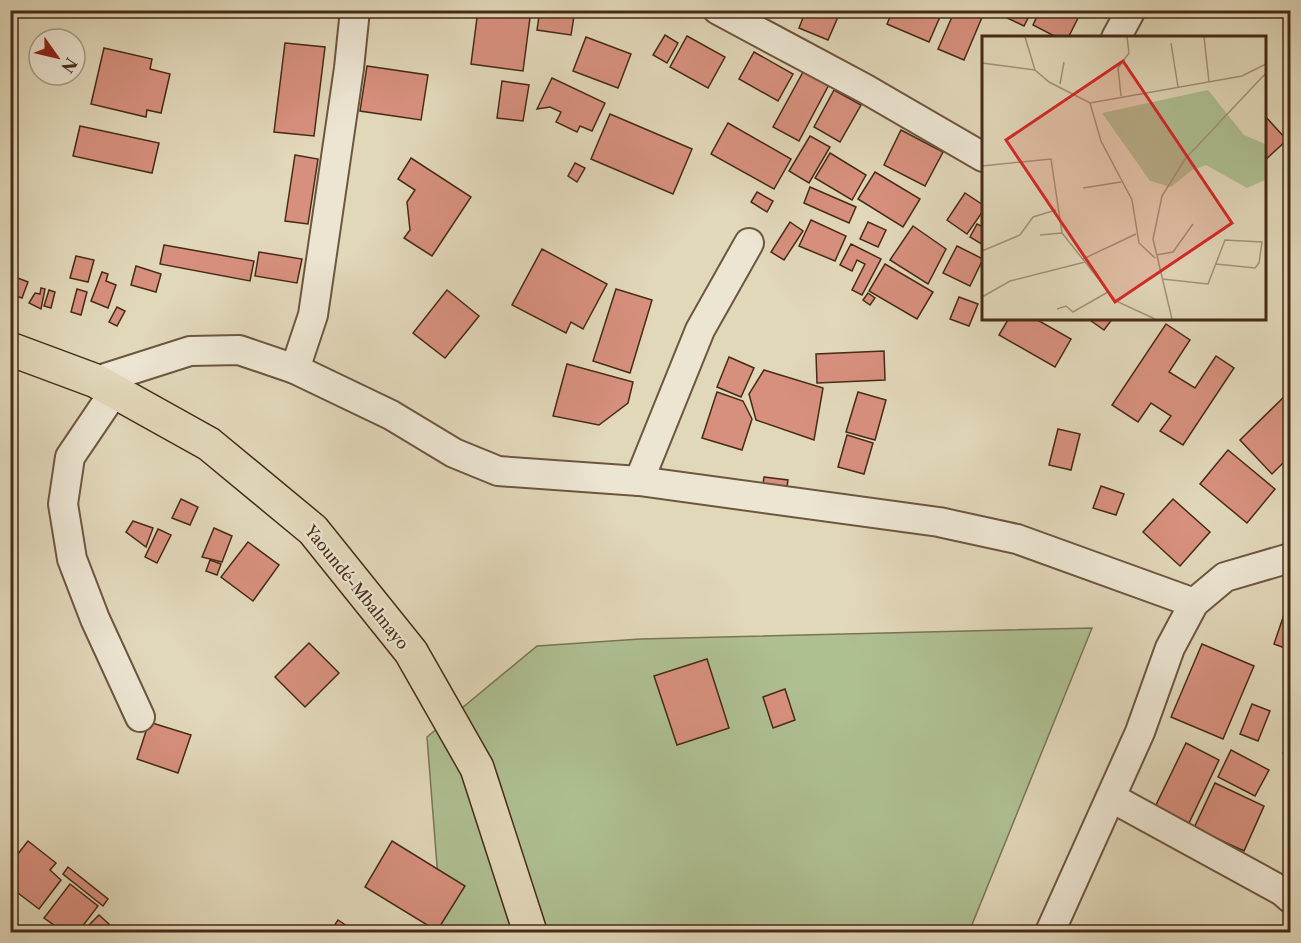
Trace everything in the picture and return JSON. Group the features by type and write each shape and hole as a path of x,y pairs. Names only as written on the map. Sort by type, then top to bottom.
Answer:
{"highway":[{"name":"Yaoundé-Mbalmayo","path":"10,349 105,387 209,444 314,530 411,652 477,768 530,933"}],"street":[{"path":"295,369 313,315 349,68 355,10"},
{"path":"1117,36 1131,10"},
{"path":"724,12 864,88 982,156"},
{"path":"639,481 700,330 749,243"},
{"path":"140,717 95,619 72,559 63,504 70,457 105,387 190,351 238,350 295,369 391,415 454,453 498,471 639,481 939,522 1017,539 1194,603"},
{"path":"1050,933 1140,732 1170,648 1194,603 1225,577 1290,558"},
{"path":"1112,798 1282,891 1290,898"}],"green space":[{"path":"1092,628 969,932 436,932 441,917 427,737 537,646 640,639"}],"building":[{"path":"478,10 531,10 523,71 471,64"},
{"path":"540,10 575,10 571,35 537,30"},
{"path":"806,10 841,10 828,40 799,28"},
{"path":"893,10 943,10 929,42 887,24"},
{"path":"955,10 972,10 983,15 964,60 938,49"},
{"path":"1006,10 1032,10 1024,26 1003,16"},
{"path":"1040,10 1082,10 1069,36 1054,36 1033,25"},
{"path":"1094,10 1111,10 1106,18"},
{"path":"665,35 678,43 667,63 653,55"},
{"path":"687,36 725,57 708,88 670,67"},
{"path":"586,37 631,54 618,88 573,71"},
{"path":"285,43 325,47 314,136 274,132"},
{"path":"104,48 152,59 150,69 170,74 161,113 147,110 146,117 91,104"},
{"path":"754,52 793,74 778,101 739,79"},
{"path":"808,63 833,77 799,141 773,127"},
{"path":"367,66 428,75 421,120 360,111"},
{"path":"552,78 605,103 592,131 580,126 577,132 556,122 561,112 550,107 537,109"},
{"path":"502,81 529,85 523,121 497,118"},
{"path":"834,90 861,105 840,142 814,127"},
{"path":"610,114 692,149 673,194 591,159"},
{"path":"1265,116 1287,140 1265,160"},
{"path":"728,123 791,159 774,189 711,154"},
{"path":"80,126 159,143 152,173 73,156"},
{"path":"901,130 943,152 925,186 884,165"},
{"path":"810,136 830,147 809,183 789,171"},
{"path":"830,153 866,175 852,200 815,178"},
{"path":"295,155 318,159 308,224 285,221"},
{"path":"411,158 471,197 432,256 404,238 410,230 407,202 415,190 398,179"},
{"path":"575,163 585,168 577,182 568,176"},
{"path":"875,172 920,199 903,227 858,199"},
{"path":"810,187 856,207 849,223 804,203"},
{"path":"757,192 773,201 767,212 751,202"},
{"path":"965,193 982,204 982,212 967,234 947,220"},
{"path":"811,220 846,236 835,261 799,246"},
{"path":"790,222 803,231 784,260 771,252"},
{"path":"868,222 886,230 878,247 860,239"},
{"path":"977,224 982,226 982,244 970,237"},
{"path":"913,226 946,249 928,284 890,260"},
{"path":"851,244 881,259 862,295 852,290 865,264 857,260 852,271 840,265"},
{"path":"164,245 254,261 250,281 160,264"},
{"path":"957,246 982,258 970,286 943,273"},
{"path":"542,249 607,284 583,329 571,322 566,333 512,305"},
{"path":"259,252 302,259 297,283 255,276"},
{"path":"76,256 94,260 88,282 70,278"},
{"path":"885,264 933,292 917,319 869,291"},
{"path":"136,266 161,274 156,292 131,285"},
{"path":"102,272 108,274 106,281 116,285 108,308 91,301"},
{"path":"10,275 28,282 22,298 10,294"},
{"path":"41,288 45,289 41,309 29,303 35,293 40,294"},
{"path":"77,289 87,292 81,315 71,312"},
{"path":"616,289 652,300 630,373 593,361"},
{"path":"49,290 55,292 51,308 44,306"},
{"path":"447,290 479,316 445,358 413,333"},
{"path":"868,293 875,298 870,305 863,300"},
{"path":"959,297 978,304 969,326 950,319"},
{"path":"117,307 125,311 117,326 109,322"},
{"path":"1008,320 1038,320 1071,339 1055,367 999,335"},
{"path":"1090,320 1112,320 1104,330"},
{"path":"1166,324 1190,340 1169,372 1195,388 1216,356 1234,368 1183,445 1160,431 1171,416 1151,403 1138,422 1112,405"},
{"path":"884,351 885,380 817,383 816,354"},
{"path":"729,357 754,368 741,397 717,387"},
{"path":"567,364 633,382 628,403 599,425 553,416"},
{"path":"764,370 823,388 814,440 756,420 749,394"},
{"path":"717,392 743,401 752,419 742,450 702,438"},
{"path":"858,392 886,400 875,440 846,432"},
{"path":"1289,392 1290,456 1272,474 1240,440"},
{"path":"1058,429 1080,434 1071,470 1049,465"},
{"path":"847,435 873,443 864,474 838,467"},
{"path":"1228,450 1275,489 1247,523 1200,484"},
{"path":"764,477 788,480 786,494 762,491"},
{"path":"1101,486 1124,494 1116,515 1093,508"},
{"path":"181,499 198,507 190,525 172,518"},
{"path":"1173,499 1210,532 1180,566 1143,532"},
{"path":"133,521 153,528 146,547 126,532"},
{"path":"214,528 232,536 222,562 202,557"},
{"path":"158,529 171,535 157,563 145,557"},
{"path":"248,542 279,565 253,601 221,577"},
{"path":"210,560 221,564 217,575 206,571"},
{"path":"1290,601 1290,650 1274,644"},
{"path":"309,643 339,673 305,707 275,677"},
{"path":"1202,644 1254,666 1223,739 1171,717"},
{"path":"707,659 729,728 677,745 654,676"},
{"path":"785,689 795,720 773,728 763,697"},
{"path":"1252,704 1270,711 1258,741 1240,734"},
{"path":"149,722 191,735 178,773 137,759"},
{"path":"1290,741 1290,757 1283,753"},
{"path":"1186,743 1219,760 1189,823 1155,807"},
{"path":"1231,750 1269,770 1255,796 1218,777"},
{"path":"1215,783 1264,806 1244,851 1194,828"},
{"path":"28,841 56,863 50,870 61,880 39,909 10,887 10,864"},
{"path":"392,841 465,886 437,931 365,887"},
{"path":"68,867 108,899 103,906 63,874"},
{"path":"70,884 98,906 78,932 64,932 44,918"},
{"path":"99,915 109,924 101,932 82,932"},
{"path":"338,920 356,932 330,932"}]}
